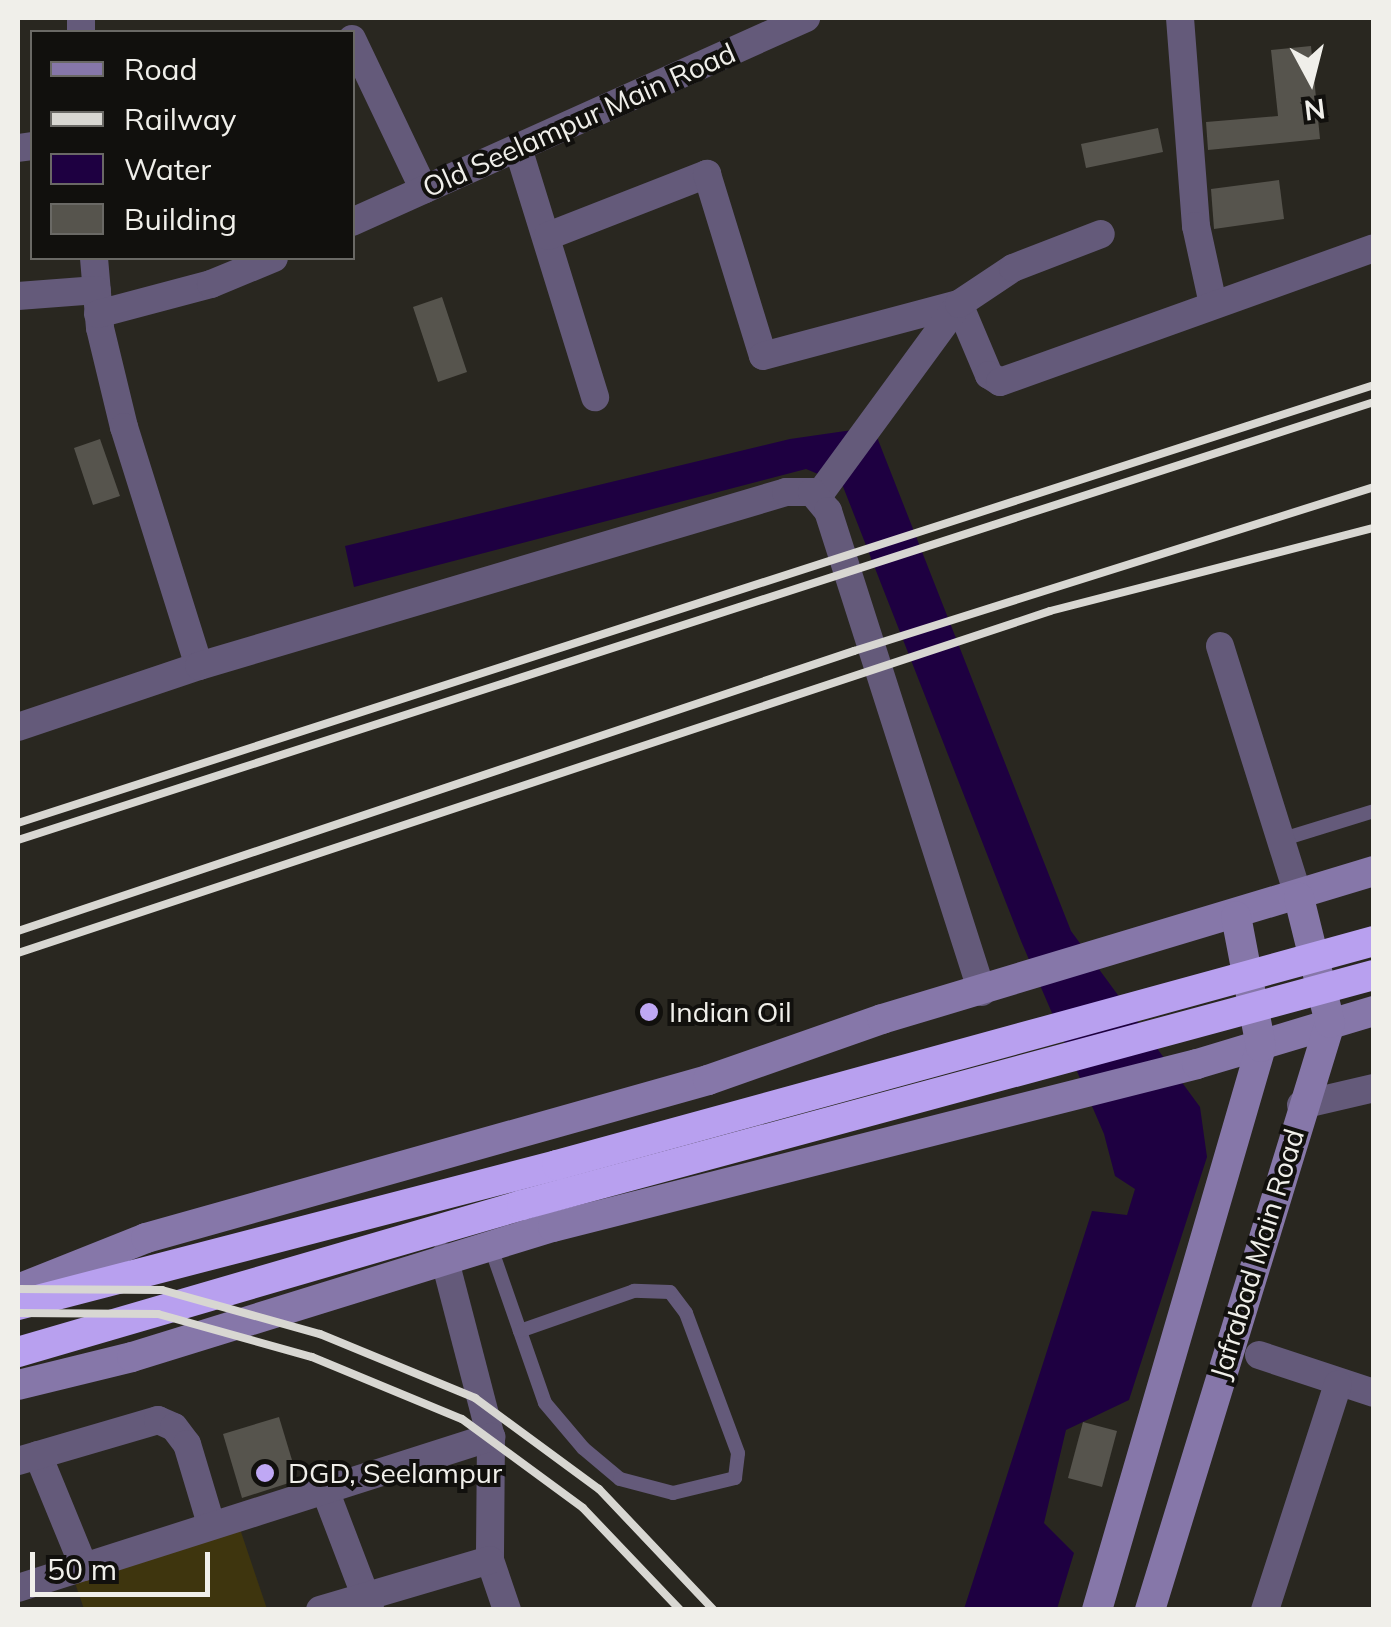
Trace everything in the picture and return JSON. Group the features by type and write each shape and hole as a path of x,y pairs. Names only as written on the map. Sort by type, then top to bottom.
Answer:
{"highway":[{"path":"18,1305 51,1296 117,1264 184,1260 1374,941"},
{"path":"28,1350 522,1205 1374,975"},
{"path":"18,1293 51,1296"}],"main road":[{"path":"18,1293 117,1264 414,1158 708,1080 1029,976 1299,898 1374,871"},
{"path":"1299,898 1330,1023"},
{"name":"Jafrabad Main Road","path":"1097,1610 1261,1046 1236,916"},
{"path":"18,1385 132,1356 490,1244 1197,1064 1374,1011"},
{"name":"Jafrabad Main Road","path":"1150,1610 1301,1105 1330,1023"}],"street":[{"name":"Old Seelampur Main Road","path":"355,221 806,18"},
{"path":"1180,18 1196,226 1213,304"},
{"path":"355,44 424,190"},
{"path":"518,148 557,262 554,278 595,397"},
{"path":"548,236 707,174 763,356 959,304 1012,268 1101,234"},
{"path":"959,304 988,375 1000,382 1374,248"},
{"path":"18,296 96,285 211,284 269,260"},
{"path":"96,285 159,539 199,666"},
{"path":"18,728 199,666 786,492 824,488 959,304"},
{"path":"824,488 936,835 982,992"},
{"path":"1220,646 1299,898"},
{"path":"1301,1105 1374,1088"},
{"path":"444,1257 491,1437 490,1560 506,1610"},
{"path":"1260,1355 1374,1393"},
{"path":"1266,1610 1338,1384"},
{"path":"84,1567 28,1458 158,1420 187,1444 211,1524"},
{"path":"18,1588 491,1437"},
{"path":"324,1490 367,1602"},
{"path":"320,1610 367,1602 490,1560"}],"lane":[{"path":"1280,840 1374,811"},
{"path":"490,1244 520,1331 545,1403 620,1479 673,1493 735,1478 738,1453 686,1312 670,1292 634,1291 520,1331"}],"shaded area":[{"path":"239,1526 267,1609 84,1609 75,1583"}],"water":[{"path":"873,427 1071,931 1200,1107 1207,1157 1129,1400 1066,1430 1044,1523 1074,1553 1057,1609 964,1609 1092,1211 1127,1215 1135,1189 1115,1176 1104,1134 1021,941 842,484 806,469 354,587 345,546 790,439"}],"building":[{"path":"1311,46 1320,139 1208,150 1206,122 1278,116 1271,50"},
{"path":"1158,128 1163,152 1086,168 1081,144"},
{"path":"1279,180 1284,219 1214,229 1211,189"},
{"path":"442,297 467,372 438,382 413,307"},
{"path":"100,439 120,496 93,505 74,448"},
{"path":"279,1417 298,1480 242,1498 223,1434"},
{"path":"1083,1422 1117,1431 1102,1487 1068,1478"}],"railway":[{"path":"18,823 1374,385"},
{"path":"18,840 1374,402"},
{"path":"18,931 854,651 1374,487"},
{"path":"18,953 1050,611 1374,528"},
{"path":"18,1289 162,1290 320,1334 475,1398 599,1489 714,1610"},
{"path":"18,1313 158,1314 312,1357 462,1419 583,1508 680,1610"}],"place":[{"name":"Indian Oil","path":"649,1012"},
{"name":"DGD, Seelampur","path":"265,1473"}]}
